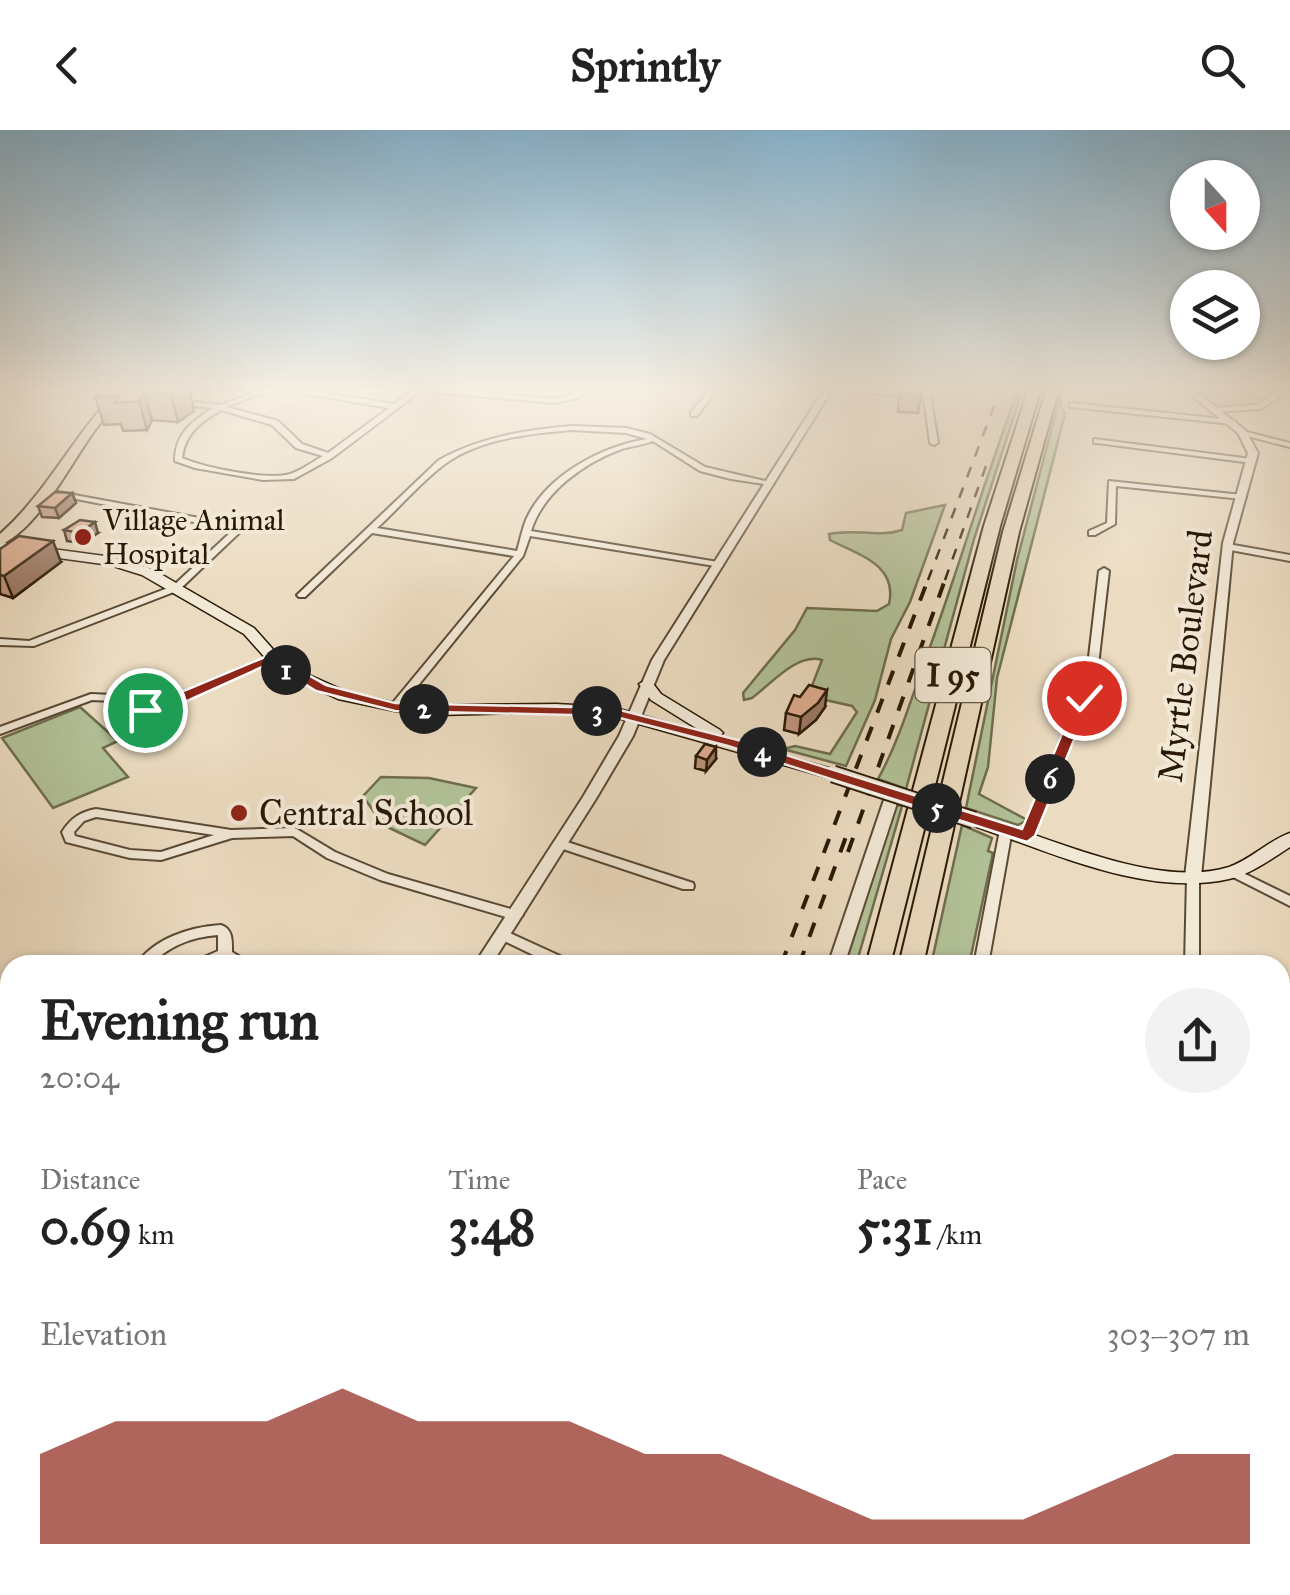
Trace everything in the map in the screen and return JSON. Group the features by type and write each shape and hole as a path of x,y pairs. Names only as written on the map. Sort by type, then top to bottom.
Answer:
{"highway":[{"name":"I 95","path":"881,955 1013,456"},
{"name":"I 95","path":"913,955 1033,456"}],"main road":[{"path":"0,543 48,492 70,456"},
{"path":"0,543 129,566 176,588 249,631 272,658 321,688 395,707 556,708 633,717 733,743 892,797 1170,877 1233,872 1290,838"},
{"path":"646,684 656,696 733,743"}],"street":[{"path":"178,456 182,462 271,480 285,478 328,456"},
{"path":"302,595 451,456"},
{"path":"395,707 520,554 534,514 552,494 602,456"},
{"path":"682,456 704,470 770,483"},
{"path":"489,955 626,736 646,684 787,456"},
{"path":"1216,456 1252,461 1252,456"},
{"name":"Myrtle Boulevard","path":"1192,955 1194,877 1228,547 1252,461"},
{"path":"1092,533 1111,524 1112,483 1242,496"},
{"path":"0,642 30,644 176,588 234,535 232,527 48,492"},
{"path":"370,530 520,554"},
{"path":"526,534 718,565"},
{"path":"1228,547 1290,558"},
{"path":"1027,836 1092,674 1104,570"},
{"path":"0,731 91,697 112,698 148,711 272,658"},
{"path":"839,955 892,797"},
{"path":"231,834 161,856 77,843 68,832 80,817 96,812 231,834 295,832 331,855 384,877 516,915"},
{"path":"983,955 1006,830"},
{"path":"561,844 688,886"},
{"path":"1233,872 1290,902"},
{"path":"151,955 216,929 226,935 225,954"},
{"path":"503,935 545,955"}],"green space":[{"path":"995,456 1001,456 974,539 906,789 878,779 904,720"},
{"path":"1044,456 1054,456 997,678 988,767 979,794 1027,820 1018,825 966,808 1017,560"},
{"path":"945,505 910,602 891,639 875,700 846,766 783,749 795,746 830,754 857,712 852,706 808,696 822,660 794,665 752,698 744,700 743,693 795,630 807,608 877,611 889,604 888,580 882,571 830,540 829,534 902,530 906,513"},
{"path":"80,707 118,741 103,748 128,777 53,808 2,738"},
{"path":"381,777 429,778 476,788 425,845 383,825 363,796"},
{"path":"896,805 902,806 859,955 848,955"},
{"path":"962,825 992,838 988,851 993,853 971,955 933,955"}],"building":[{"path":"55,492 72,493 55,508 38,506"},
{"path":"80,520 95,522 79,533 64,530"},
{"path":"19,536 53,541 4,576 0,575 0,549"},
{"path":"809,685 827,690 801,717 786,713 794,695 800,697"},
{"path":"705,744 716,747 707,760 696,756"}],"railway":[{"path":"928,580 975,456"},
{"path":"945,580 986,466"},
{"path":"785,955 929,577"},
{"path":"848,852 946,577"},
{"path":"803,955 847,834"}],"place":[{"name":"Village Animal Hospital","path":"83,537"},
{"name":"Central School","path":"239,813"}],"route":[{"path":"145,710 171,703 272,658 282,668 321,688 395,707 612,712 733,743 1027,836 1084,698"}]}
